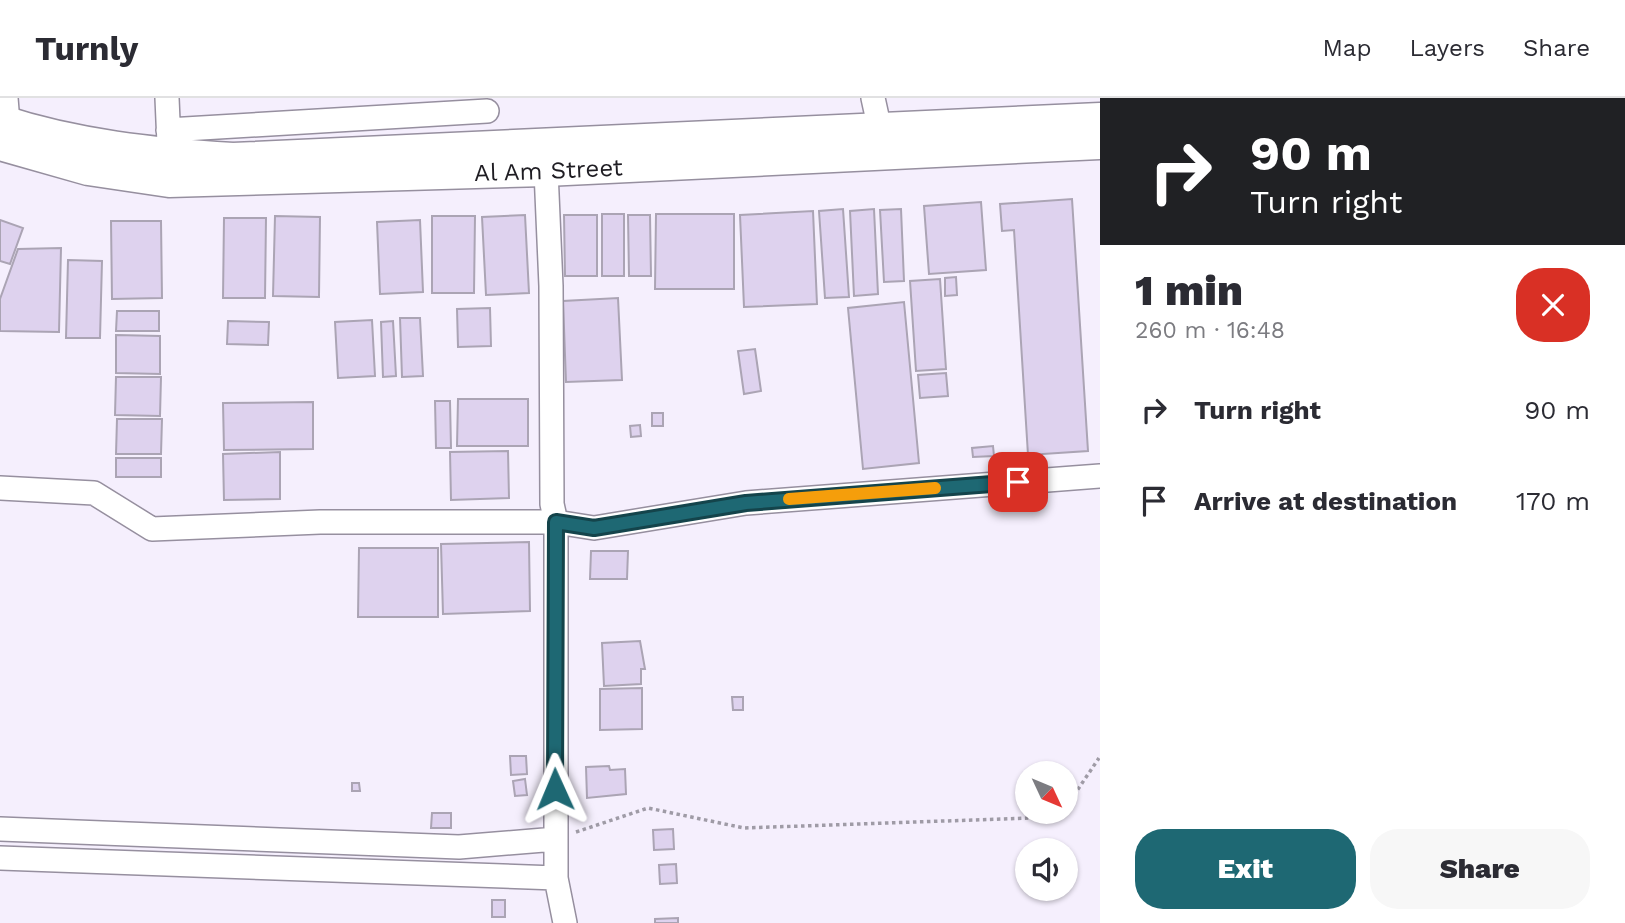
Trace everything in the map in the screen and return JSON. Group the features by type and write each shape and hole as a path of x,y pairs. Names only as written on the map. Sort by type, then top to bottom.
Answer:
{"main road":[{"name":"Al Am Street","path":"4,121 83,142 169,142 233,158 1100,118"},
{"name":"Al Am Street","path":"4,121 88,170 169,182 546,171 1100,144"}],"street":[{"path":"167,98 169,142 487,105 489,146"},
{"path":"873,98 880,130"},
{"path":"546,171 551,286 552,504 556,522 556,878 565,923"},
{"path":"0,488 94,493 152,529 320,522 556,522 594,528 746,503 1100,475"},
{"path":"0,829 459,847 556,839"},
{"path":"0,858 556,878"}],"path":[{"path":"1078,789 1099,758"},
{"path":"556,839 648,808 744,828 1015,819"}],"building":[{"path":"1072,199 1088,451 1028,455 1014,230 1002,231 1000,204"},
{"path":"981,202 986,270 929,274 924,206"},
{"path":"843,209 849,297 825,298 819,211"},
{"path":"874,209 878,294 854,296 850,211"},
{"path":"901,209 904,281 884,282 880,210"},
{"path":"813,211 817,304 744,307 740,215"},
{"path":"602,214 624,214 624,276 602,276"},
{"path":"656,214 734,214 734,289 655,289"},
{"path":"525,215 529,293 486,295 482,217"},
{"path":"564,215 597,215 597,276 565,276"},
{"path":"628,215 650,215 651,276 629,276"},
{"path":"275,216 320,217 319,297 273,296"},
{"path":"432,216 475,216 474,293 432,293"},
{"path":"224,218 266,218 265,298 223,298"},
{"path":"0,220 23,228 10,264 0,261"},
{"path":"420,220 423,292 380,294 377,222"},
{"path":"111,221 161,221 162,298 112,299"},
{"path":"61,248 59,332 0,331 0,299 18,249"},
{"path":"68,260 102,261 100,338 66,338"},
{"path":"956,277 957,295 945,296 945,278"},
{"path":"940,279 946,369 916,371 910,281"},
{"path":"618,298 622,380 566,382 563,301"},
{"path":"904,302 919,463 863,469 848,308"},
{"path":"490,308 491,346 458,347 457,309"},
{"path":"117,311 159,311 159,331 116,331"},
{"path":"400,318 420,318 423,376 402,377"},
{"path":"372,320 375,376 338,378 335,322"},
{"path":"228,321 269,322 268,345 227,344"},
{"path":"393,321 396,376 383,377 381,322"},
{"path":"116,335 160,336 160,374 116,373"},
{"path":"755,349 761,391 744,394 738,351"},
{"path":"946,373 948,396 920,398 918,375"},
{"path":"116,377 161,377 160,416 115,415"},
{"path":"458,399 528,399 528,446 457,446"},
{"path":"435,401 450,401 451,448 436,448"},
{"path":"313,402 313,449 224,450 223,403"},
{"path":"652,413 663,413 663,426 652,426"},
{"path":"117,419 162,419 161,454 116,454"},
{"path":"640,425 641,436 631,437 630,426"},
{"path":"993,446 994,456 973,457 972,448"},
{"path":"508,451 509,498 451,500 450,452"},
{"path":"280,452 280,499 224,500 223,454"},
{"path":"116,458 161,458 161,477 116,477"},
{"path":"529,542 530,611 443,614 441,544"},
{"path":"359,548 438,548 438,617 358,617"},
{"path":"591,551 628,551 627,579 590,579"},
{"path":"640,641 645,669 641,669 641,684 604,686 602,643"},
{"path":"642,688 642,729 600,730 600,689"},
{"path":"732,697 743,697 743,710 733,710"},
{"path":"510,756 526,756 527,774 511,775"},
{"path":"609,766 610,770 625,769 626,794 587,798 586,767"},
{"path":"525,779 527,795 515,796 513,781"},
{"path":"352,783 359,783 360,791 352,791"},
{"path":"432,813 451,813 451,828 431,828"},
{"path":"673,829 674,849 654,850 653,830"},
{"path":"676,864 677,883 660,884 659,865"},
{"path":"492,900 505,900 505,917 492,917"},
{"path":"678,918 678,923 655,923 655,919"}],"slow traffic":[{"path":"789,499 935,488"}],"route":[{"path":"555,789 556,522 594,528 641,518 746,503 1018,482"}]}
